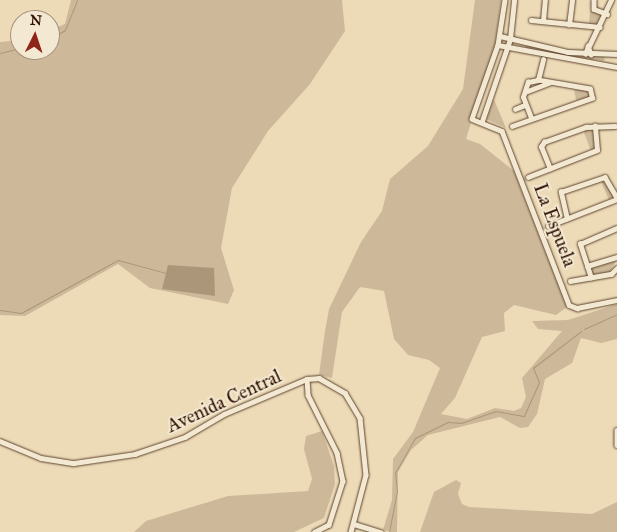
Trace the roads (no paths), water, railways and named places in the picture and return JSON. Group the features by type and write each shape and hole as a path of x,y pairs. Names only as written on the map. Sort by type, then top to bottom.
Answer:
{"street":[{"path":"505,0 498,44 472,116 475,122 482,121 510,38 514,0"},
{"path":"543,21 545,0"},
{"path":"569,25 572,0"},
{"path":"594,0 594,9 607,14"},
{"path":"585,54 607,14 611,0"},
{"path":"531,20 600,28"},
{"path":"500,36 585,54 617,54"},
{"path":"524,52 526,42"},
{"path":"498,44 524,52 606,62 617,67"},
{"path":"589,46 591,54"},
{"path":"538,80 543,60 541,53"},
{"path":"606,62 607,54"},
{"path":"543,60 548,55"},
{"path":"512,126 592,98 590,89 538,80 528,82 525,92 525,105 531,118"},
{"path":"525,92 550,83"},
{"path":"515,109 525,105"},
{"name":"La Espuela","path":"482,121 502,132 569,305 577,308 617,300"},
{"path":"550,169 541,144 595,126 616,125"},
{"path":"528,177 597,150 595,126"},
{"path":"548,226 617,199 605,177 561,192 568,218"},
{"path":"591,278 580,242 617,228"},
{"path":"587,266 617,257"},
{"path":"570,281 591,278 617,268"},
{"path":"307,379 308,395 337,452 343,481 329,525 315,532"},
{"name":"Avenida Central","path":"0,442 41,458 74,463 135,454 186,437 224,414 307,379 332,384 356,405 366,470 354,524 350,532"},
{"path":"617,430 617,445"},
{"path":"354,524 381,532"}],"waterway":[{"path":"60,33 65,30 77,0"},
{"path":"0,53 10,50"},
{"path":"0,310 21,313 118,260 166,273"},
{"path":"584,329 617,314"},
{"path":"389,532 397,491 395,473 415,438 448,422 461,423 495,411 524,416 539,382 533,368 581,331"}]}
